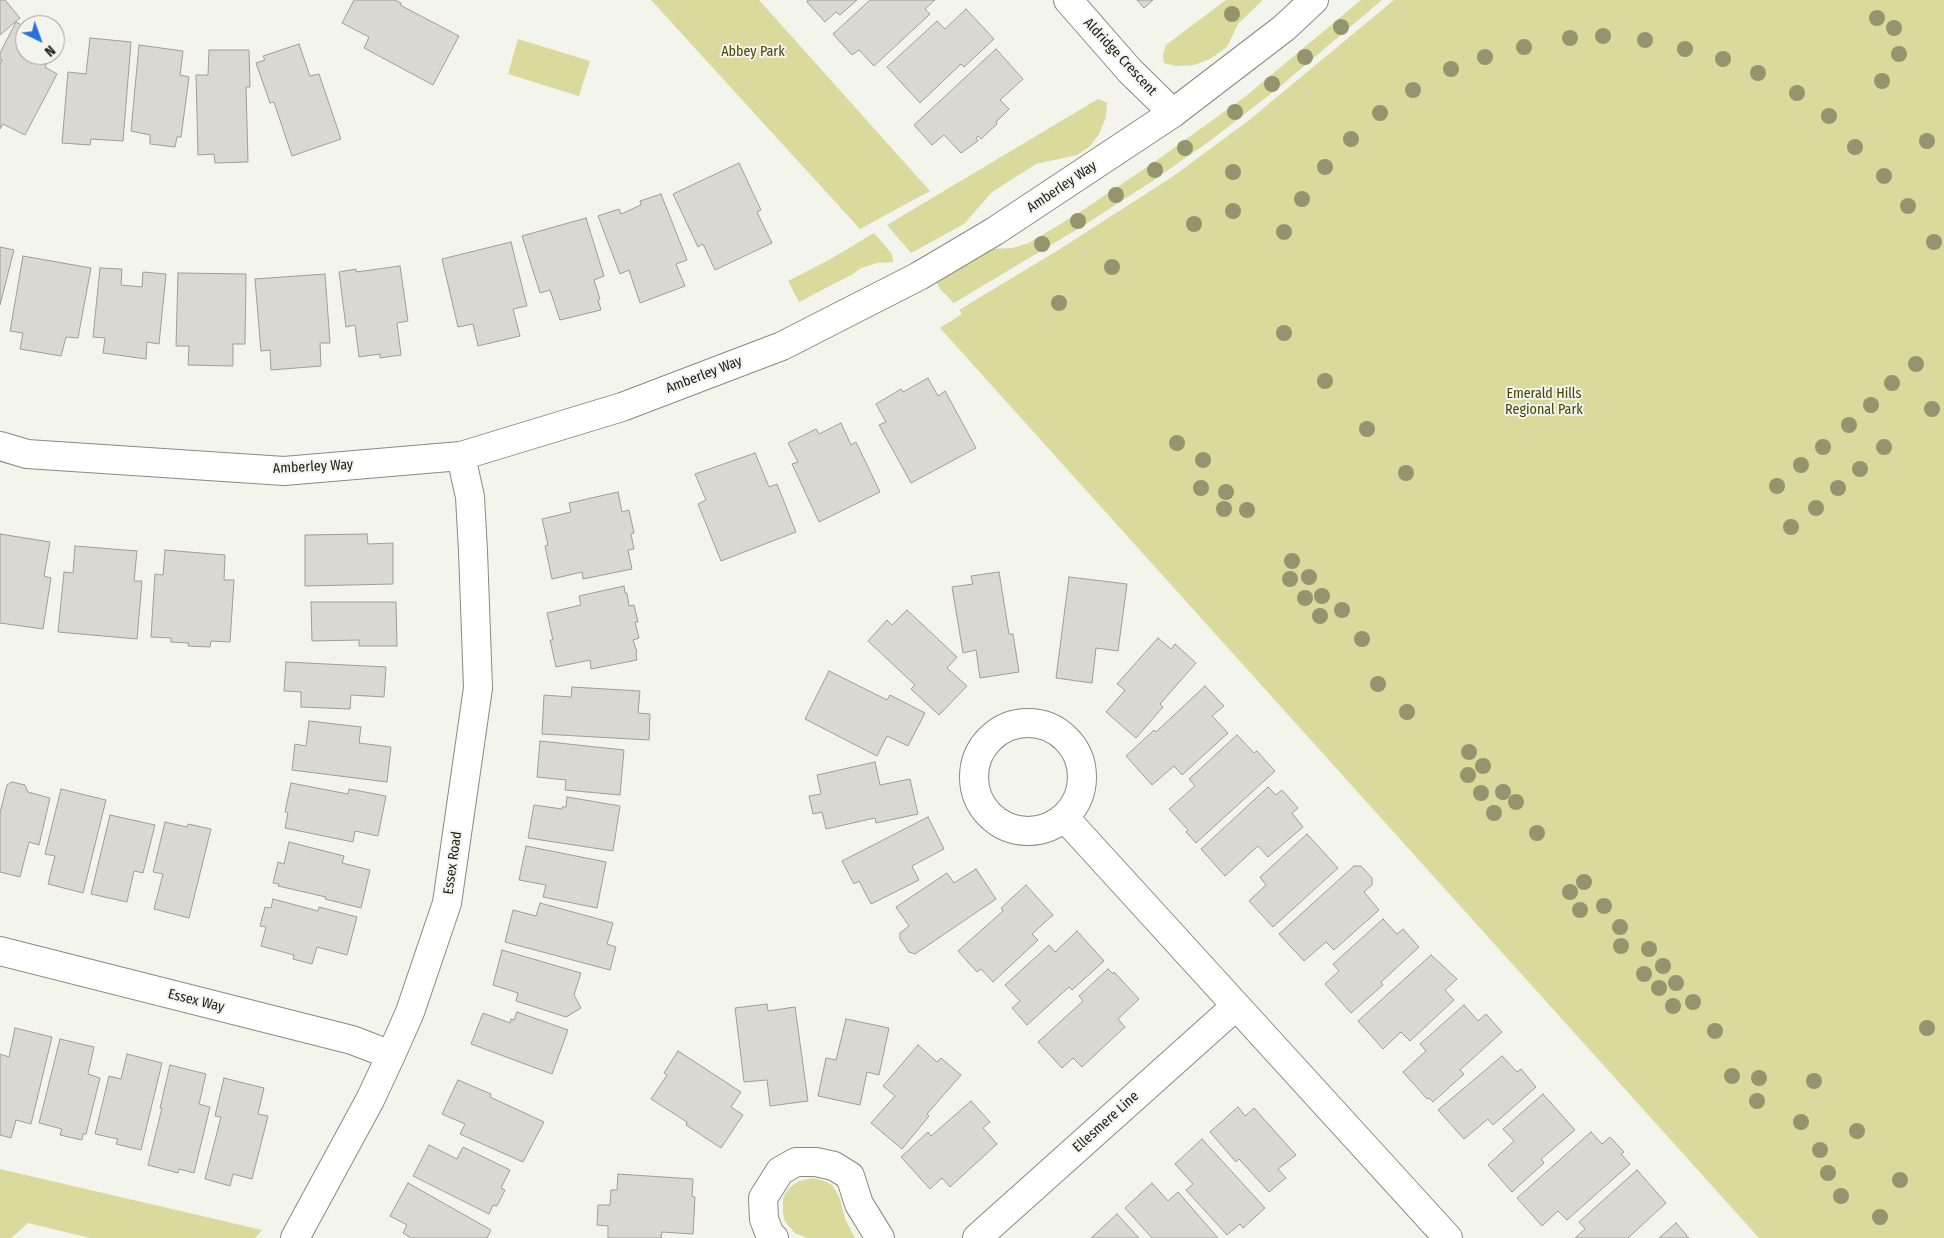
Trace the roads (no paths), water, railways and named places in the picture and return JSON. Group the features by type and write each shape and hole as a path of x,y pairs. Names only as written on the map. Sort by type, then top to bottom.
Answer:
{"street":[{"name":"Aldridge Crescent","path":"1068,0 1130,71 1174,113"},
{"name":"Amberley Way","path":"0,446 26,454 284,471 461,456 622,407 782,346 919,276 995,231 1174,113 1284,28 1314,0"},
{"name":"Essex Road","path":"295,1238 370,1100 391,1055 410,1012 447,903 478,688 474,551 470,497 461,456"},
{"path":"1065,818 1448,1238"},
{"name":"Essex Way","path":"0,951 352,1040 391,1055"},
{"name":"Ellesmere Line","path":"977,1238 1236,1006"},
{"path":"774,1238 770,1235 764,1218 763,1198 780,1170 796,1162 816,1162 834,1166 850,1176 860,1204 880,1238"}],"park label":[{"name":"Abbey Park","path":"753,52"},
{"name":"Emerald Hills Regional Park","path":"1544,402"}]}
